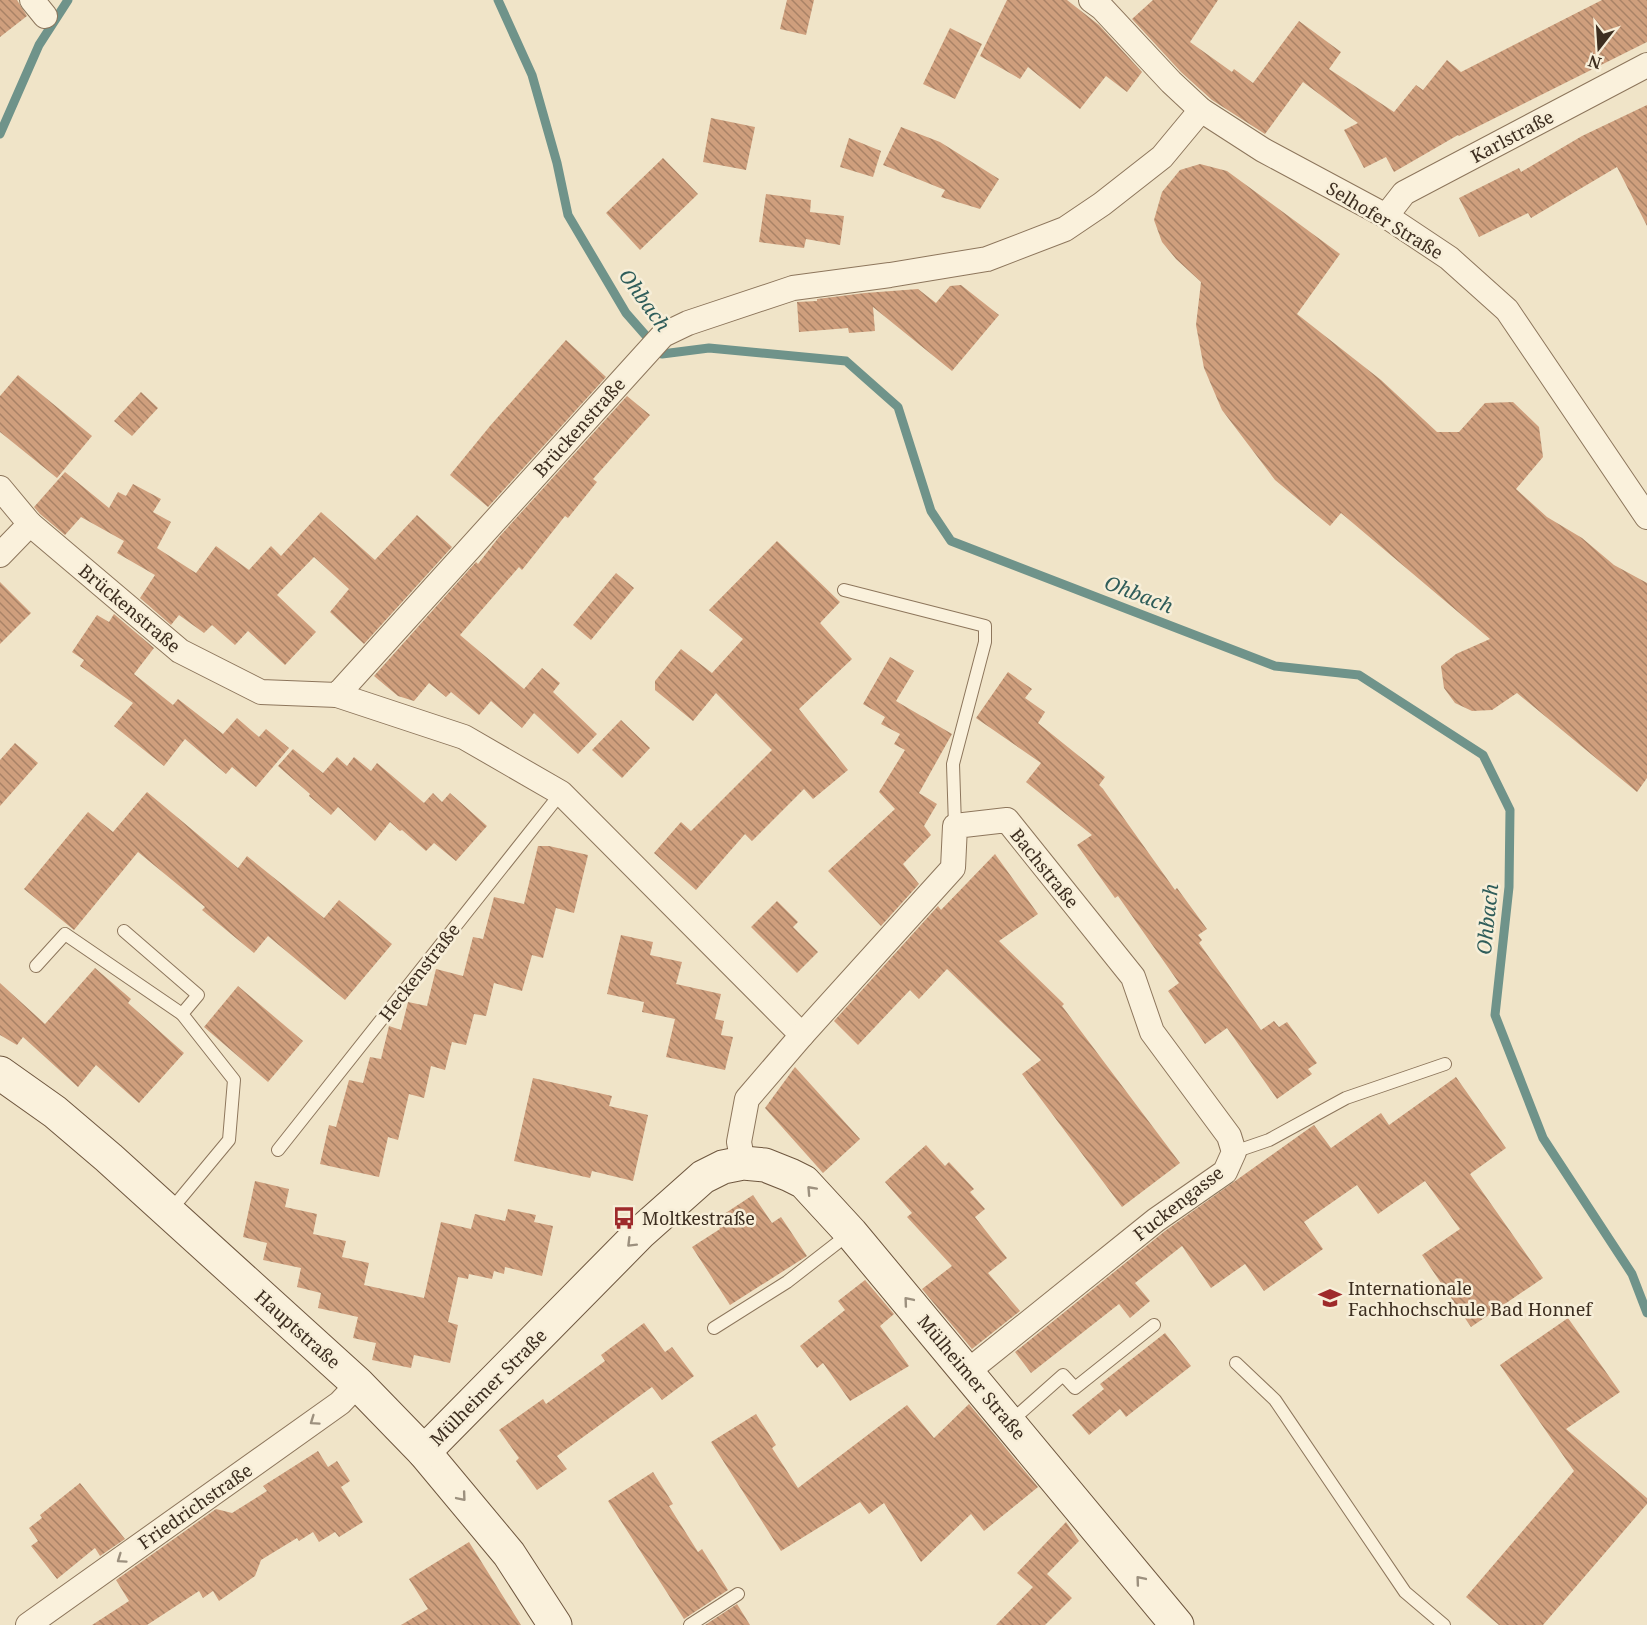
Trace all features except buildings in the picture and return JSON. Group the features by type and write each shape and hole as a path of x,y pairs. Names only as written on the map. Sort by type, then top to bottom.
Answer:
{"main road":[{"name":"Hauptstraße","path":"0,1073 55,1112 170,1211 358,1384 424,1452 509,1554 555,1625"},
{"name":"Mülheimer Straße","path":"424,1452 640,1233 687,1190 703,1177 723,1167 743,1163 765,1166 804,1182 851,1233 1177,1625"}],"street":[{"name":"Selhofer Straße","path":"1100,3 1171,82 1201,110 1263,150 1386,216 1449,258 1507,310 1647,518"},
{"name":"Karlstraße","path":"1386,216 1404,193 1647,65"},
{"name":"Brückenstraße","path":"0,488 30,524 180,651 261,692 337,695 663,335 688,323 793,288 987,259 1065,229 1102,204 1162,157 1201,110"},
{"path":"0,555 30,524"},
{"path":"337,695 464,737 561,793 802,1035"},
{"name":"Bachstraße","path":"956,826 1007,820 1132,977 1152,1032 1229,1136 1234,1152"},
{"path":"743,1163 739,1142 747,1099 953,868 956,826"},
{"name":"Fuckengasse","path":"968,1372 1156,1220 1225,1172 1234,1152"},
{"name":"Friedrichstraße","path":"28,1625 339,1403 358,1384"}],"lane":[{"path":"844,590 985,626 985,642 953,764 956,826"},
{"name":"Heckenstraße","path":"278,1150 561,793"},
{"path":"124,931 198,995 182,1014"},
{"path":"36,966 65,934 182,1014 234,1080 229,1140 170,1211"},
{"name":"Fuckengasse","path":"1234,1152 1269,1140 1346,1098 1445,1064"},
{"path":"714,1328 787,1282 851,1233"},
{"path":"1009,1422 1063,1375 1075,1388 1154,1325"},
{"path":"1236,1364 1275,1400 1405,1592 1444,1625"},
{"path":"690,1625 738,1594"}],"waterway":[{"name":"Ohbach","path":"0,134 39,45 68,0"},
{"name":"Ohbach","path":"498,0 532,75 557,163 568,215 626,313 662,354 709,348 846,361 898,407 931,511 951,541 1275,666 1359,675 1483,755 1510,810 1509,887 1495,1015 1543,1138 1632,1274 1647,1313"}],"place":[{"name":"Moltkestraße","path":"624,1218"},
{"name":"Internationale Fachhochschule Bad Honnef","path":"1330,1298"}]}
